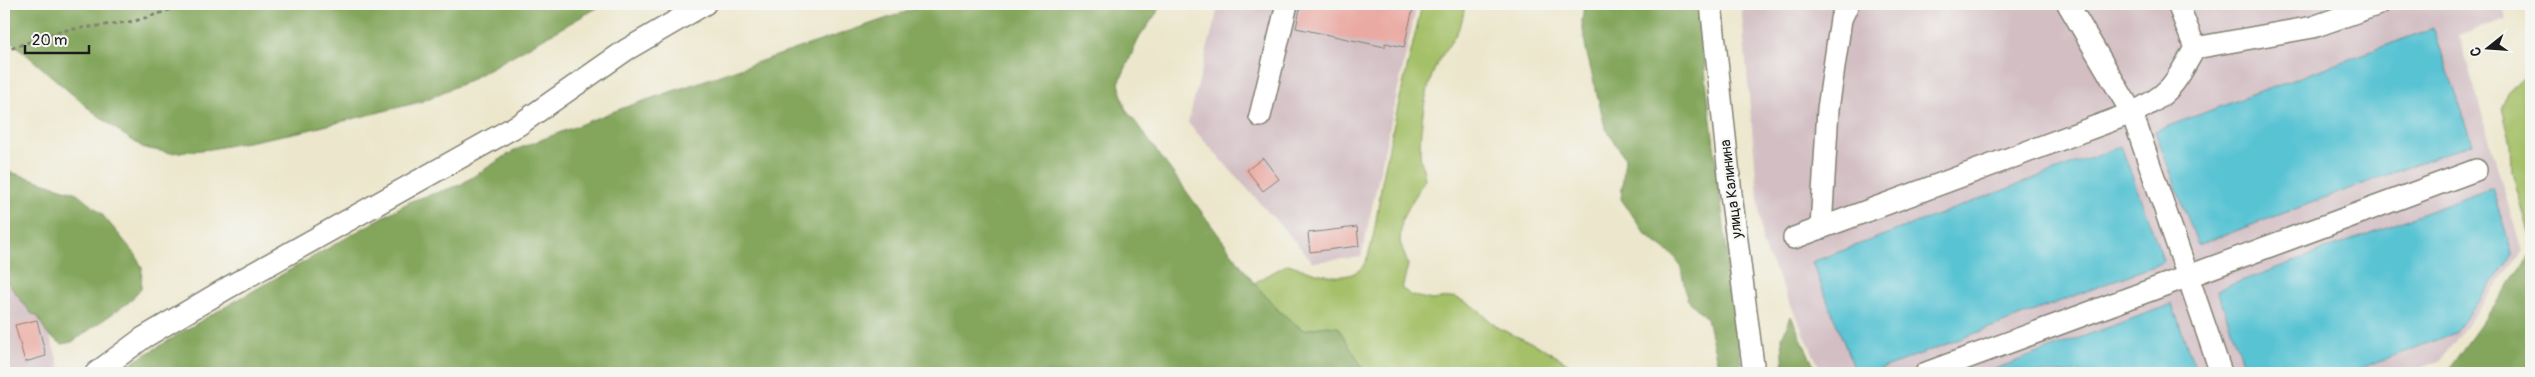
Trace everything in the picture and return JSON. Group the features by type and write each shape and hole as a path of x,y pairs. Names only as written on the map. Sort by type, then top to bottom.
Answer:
{"street":[{"path":"96,373 143,338 229,287 520,124 626,50 705,4"},
{"path":"1260,116 1287,4"},
{"name":"улица Калинина","path":"1712,4 1730,194 1754,373"},
{"path":"1821,228 1829,100 1841,19 1848,4"},
{"path":"2068,4 2132,114 2221,373"},
{"path":"2178,4 2195,48"},
{"path":"2195,48 2313,27 2379,4"},
{"path":"1794,238 2132,114 2156,101 2174,85 2195,48"},
{"path":"1926,373 2476,170"}],"path":[{"path":"4,51 60,31 136,21 188,4"}],"shaded area":[{"path":"1219,4 1417,4 1361,257 1313,262 1188,123"},
{"path":"1741,4 2502,4 2507,19 2459,35 2522,252 2440,361 2407,373 1822,373 1762,243"},
{"path":"4,272 46,325 62,373 4,373"}],"green space":[{"path":"4,4 604,4 466,82 420,102 304,131 211,149 171,153 144,148 124,135 87,107 4,35"},
{"path":"929,4 1163,4 1139,38 1119,83 1125,108 1254,283 1279,311 1303,330 1326,326 1338,327 1366,373 115,373 204,319 411,201 460,185 515,150 620,109"},
{"path":"1422,4 1464,4 1464,13 1462,22 1436,66 1426,96 1422,119 1420,152 1425,179 1402,219 1400,242 1408,265 1402,289 1413,296 1432,300 1455,297 1475,307 1498,328 1541,347 1584,373 1366,373 1326,326 1303,330 1279,311 1254,283 1288,264 1316,273 1337,276 1356,272 1363,266 1373,238 1386,160"},
{"path":"1584,4 1701,4 1706,80 1742,373 1723,373 1718,365 1707,319 1687,299 1681,268 1675,257 1647,236 1621,199 1625,158 1605,127 1586,50 1582,22"},
{"path":"2531,62 2531,239 2512,172 2511,144 2502,108 2507,93 2524,77"},
{"path":"4,170 77,193 100,212 136,255 142,268 141,288 129,302 72,342 62,344 47,334 38,317 31,313 4,278"},
{"path":"2531,254 2531,373 2446,373"},
{"path":"1791,316 1817,373 1784,373 1782,338"}],"water":[{"path":"2433,28 2473,143 2198,245 2155,131"},
{"path":"2121,146 2164,262 1870,373 1856,373 1812,262"},
{"path":"2492,188 2513,255 2455,333 2348,373 2247,373 2217,290"},
{"path":"2172,304 2197,373 1984,373"}],"building":[{"path":"1301,4 1414,4 1404,47 1385,43 1385,47 1296,28"},
{"path":"1263,158 1279,179 1263,191 1247,170"},
{"path":"1357,227 1359,246 1310,252 1308,233"},
{"path":"37,320 46,356 25,362 15,325"}]}
